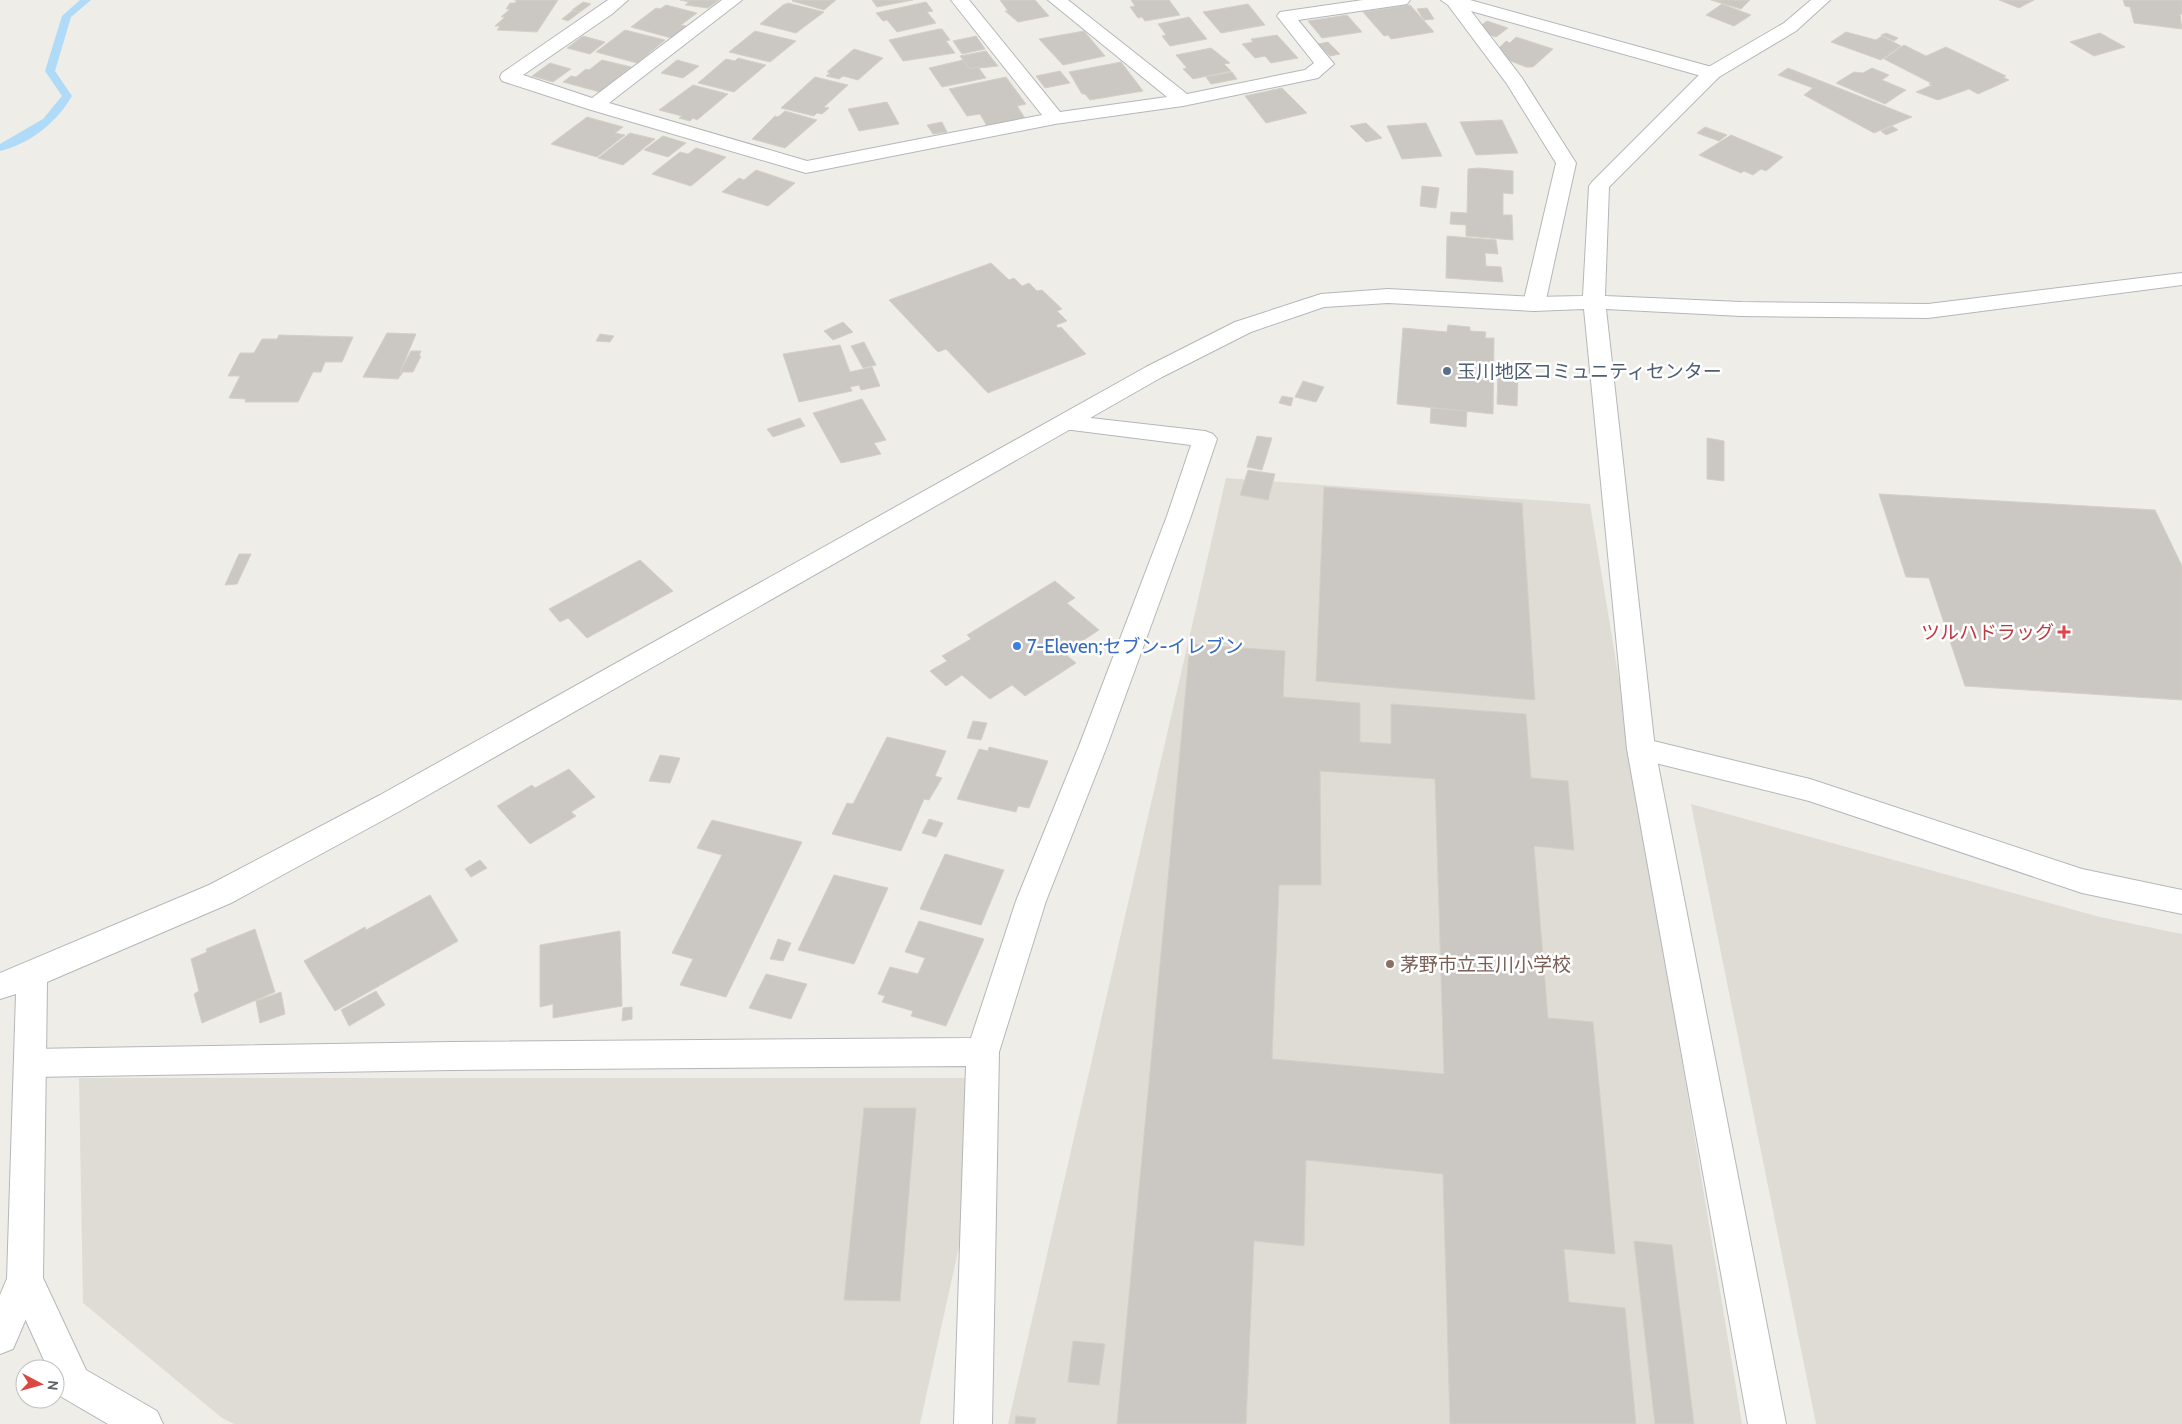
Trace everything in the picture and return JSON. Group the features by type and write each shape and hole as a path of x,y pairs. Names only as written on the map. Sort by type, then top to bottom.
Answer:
{"street":[{"path":"619,0 586,26 548,48 509,77 594,105 806,167 1055,118 1182,100 1311,74 1325,64 1273,0"},
{"path":"594,105 733,0"},
{"path":"960,0 1055,118"},
{"path":"1057,0 1182,100"},
{"path":"1286,16 1401,0"},
{"path":"1767,1424 1641,749 1594,302 1599,186 1712,73 1790,27 1821,0"},
{"path":"1452,1 1712,73"},
{"path":"1452,1 1515,82 1566,163 1534,304"},
{"path":"0,986 32,975 220,894 373,812 1154,372 1243,328 1321,301 1388,296 1534,304 1594,302 1741,309 1928,311 2182,279"},
{"path":"974,1424 983,1052 1031,901 1100,728 1179,516 1204,439 1064,424"},
{"path":"1641,749 1810,790 2082,881 2182,902"},
{"path":"0,1336 26,1279 32,975"},
{"path":"30,1063 452,1056 983,1052"},
{"path":"26,1279 74,1383 144,1424"}],"shaded area":[{"name":"茅野市立玉川小学校","path":"1226,478 1590,504 1742,1424 1008,1424"},
{"path":"1691,804 2100,917 2182,934 2182,1424 1816,1424"},
{"path":"79,1078 996,1078 920,1424 234,1424 222,1418 83,1303"}],"building":[{"path":"517,0 558,0 537,32 497,30 500,26 495,26 505,17 501,17 510,9 506,9 510,3 515,3"},
{"path":"680,0 719,0 708,8 685,5 689,2"},
{"path":"793,0 836,0 824,10 792,1"},
{"path":"872,0 913,0 877,7"},
{"path":"1000,0 1035,0 1049,16 1018,22 1005,11 1008,11"},
{"path":"1131,0 1169,0 1180,15 1145,21 1142,17 1138,18 1130,7 1135,6"},
{"path":"1711,0 1750,0 1741,9"},
{"path":"1999,0 2034,0 2019,8"},
{"path":"2123,0 2182,0 2182,14 2180,14 2182,29 2134,23 2130,7 2125,6"},
{"path":"583,2 591,4 580,12 572,10"},
{"path":"926,2 933,11 927,12 936,23 897,32 887,20 883,21 876,13"},
{"path":"788,3 824,12 796,33 760,24"},
{"path":"1248,4 1265,25 1221,33 1203,12"},
{"path":"1722,4 1751,15 1734,26 1706,15"},
{"path":"666,5 697,13 681,25 686,26 671,38 631,27 656,8 660,9"},
{"path":"1410,5 1434,32 1391,39 1388,35 1384,36 1363,12"},
{"path":"1427,8 1434,19 1424,20 1417,9"},
{"path":"572,11 580,12 568,21 562,19"},
{"path":"1347,15 1362,32 1322,38 1308,21"},
{"path":"1189,17 1207,39 1170,46 1162,36 1166,35 1158,24"},
{"path":"1487,21 1508,28 1496,37 1475,30"},
{"path":"942,29 950,40 946,41 955,53 903,61 889,40"},
{"path":"625,30 665,40 637,63 596,52"},
{"path":"755,31 796,41 770,62 729,52"},
{"path":"1084,31 1105,56 1063,65 1039,39"},
{"path":"1846,32 1876,40 1882,36 1901,46 1881,60 1831,42"},
{"path":"1886,33 1898,38 1894,41 1881,35"},
{"path":"2100,33 2125,47 2094,56 2070,42"},
{"path":"1277,35 1298,58 1271,63 1265,56 1255,58 1242,44 1253,42 1251,39"},
{"path":"583,36 605,42 590,54 567,48"},
{"path":"976,36 985,49 962,54 953,41"},
{"path":"1516,37 1553,49 1533,67 1526,67 1493,54 1506,41 1510,43"},
{"path":"1328,42 1340,54 1330,56 1318,44"},
{"path":"1904,45 1926,56 1946,47 2006,76 2003,77 2009,80 1978,94 1969,89 1938,100 1916,92 1932,85 1929,84 1931,83 1884,59"},
{"path":"1211,48 1230,63 1224,64 1231,71 1193,79 1183,69 1187,68 1176,55"},
{"path":"854,49 883,58 858,80 843,76 839,79 826,76 830,73 827,72"},
{"path":"986,51 998,66 970,69 960,56"},
{"path":"738,58 766,65 734,92 698,83 726,59 735,61"},
{"path":"602,60 631,67 600,92 563,82 571,76 576,77 586,69 589,70"},
{"path":"677,60 699,66 683,78 661,73"},
{"path":"963,60 970,69 978,67 986,78 942,87 929,68"},
{"path":"1121,62 1143,91 1090,100 1085,94 1082,94 1069,72"},
{"path":"550,63 571,69 553,82 532,76"},
{"path":"1788,68 1912,117 1874,133 1804,95 1813,88 1778,75"},
{"path":"1872,68 1889,75 1882,80 1906,90 1885,104 1836,83 1854,72 1863,73"},
{"path":"1060,71 1070,83 1045,88 1036,76"},
{"path":"1232,72 1237,79 1211,84 1206,77"},
{"path":"815,77 848,85 824,107 829,108 822,114 817,113 814,116 781,108"},
{"path":"1006,77 1026,104 1017,106 1025,118 987,126 980,114 967,116 949,89"},
{"path":"693,85 728,94 697,120 693,118 690,121 679,118 682,116 659,110"},
{"path":"1282,88 1307,113 1266,123 1245,96"},
{"path":"887,102 899,124 859,131 848,109"},
{"path":"785,111 817,120 785,148 752,139 775,116 778,117"},
{"path":"587,117 623,127 615,133 625,135 597,157 551,144"},
{"path":"1502,120 1518,153 1476,155 1460,122"},
{"path":"942,122 947,132 933,134 927,125"},
{"path":"1366,123 1382,138 1366,142 1350,126"},
{"path":"1426,123 1442,156 1402,159 1387,126"},
{"path":"1892,126 1898,130 1886,135 1881,131"},
{"path":"1705,127 1727,135 1719,141 1697,133"},
{"path":"630,133 655,139 623,165 598,158"},
{"path":"1731,135 1783,157 1766,171 1761,169 1753,175 1744,171 1741,173 1699,155"},
{"path":"663,136 686,143 668,157 644,150"},
{"path":"696,148 726,157 691,186 652,174 680,152 688,154"},
{"path":"1468,169 1513,171 1513,194 1503,193 1503,215 1512,215 1513,240 1466,236 1466,225 1450,224 1451,212 1467,213"},
{"path":"756,170 795,183 768,206 722,192 739,178 744,180"},
{"path":"1422,186 1439,188 1436,208 1420,206"},
{"path":"1447,236 1496,240 1498,254 1485,253 1486,266 1501,267 1503,282 1446,278"},
{"path":"991,263 1009,280 1014,278 1022,286 1029,283 1037,291 1042,290 1062,309 1057,311 1067,321 1056,325 1058,328 1061,327 1086,354 988,393 946,349 938,352 889,300"},
{"path":"843,322 853,332 833,340 824,331"},
{"name":"玉川地区コミュニティセンター","path":"1448,325 1470,327 1470,331 1486,332 1485,338 1494,338 1493,414 1397,404 1403,328 1447,332"},
{"path":"387,333 416,334 400,372 403,372 398,379 363,377"},
{"path":"600,334 614,336 610,342 596,341"},
{"path":"279,335 353,337 342,362 325,362 321,372 313,372 298,402 245,402 246,399 229,398 240,376 228,376 240,353 254,353 262,339 277,339"},
{"path":"864,342 876,365 863,368 851,346"},
{"path":"840,345 850,372 872,367 880,386 861,390 859,385 850,387 852,391 799,402 783,354"},
{"path":"411,351 421,351 419,356 421,356 413,372 400,372"},
{"path":"1498,373 1518,376 1517,406 1497,404"},
{"path":"1303,381 1324,387 1316,402 1295,397"},
{"path":"1282,396 1293,398 1291,406 1279,403"},
{"path":"862,399 886,440 874,443 881,454 841,463 813,413"},
{"path":"1431,408 1467,411 1466,427 1430,423"},
{"path":"800,418 805,426 773,437 767,429"},
{"path":"1257,436 1272,438 1262,470 1247,467"},
{"path":"1707,438 1724,441 1724,481 1707,479"},
{"path":"1248,470 1275,474 1268,500 1240,495"},
{"path":"1324,487 1522,503 1535,700 1316,681"},
{"name":"ツルハドラッグ","path":"1879,494 2155,510 2182,566 2182,700 1965,686 1929,578 1906,577"},
{"path":"239,554 251,554 237,584 225,585"},
{"path":"640,560 673,591 587,638 568,618 560,622 549,609"},
{"name":"7-Eleven;セブン-イレブン","path":"1055,581 1075,598 1067,603 1099,630 1064,653 1076,663 1025,696 1012,685 990,699 962,675 946,686 930,671 947,661 942,656 971,639 967,635"},
{"path":"1190,644 1285,651 1283,697 1360,703 1360,742 1391,744 1391,704 1526,714 1531,778 1568,781 1574,850 1534,846 1548,1018 1593,1022 1615,1254 1564,1249 1569,1302 1625,1308 1636,1424 1450,1424 1443,1174 1306,1160 1304,1246 1254,1241 1246,1424 1117,1424","holes":["1320,771 1435,779 1444,1074 1272,1059 1279,885 1321,885"]},
{"path":"973,721 987,723 981,740 967,738"},
{"path":"887,737 946,751 935,776 942,778 929,800 924,799 901,851 832,834 847,803 853,804"},
{"path":"989,747 1048,761 1029,808 1018,806 1016,812 957,799 979,749 988,751"},
{"path":"660,755 680,758 670,783 649,781"},
{"path":"569,769 595,797 571,812 576,816 530,844 497,806 532,785 535,788"},
{"path":"929,819 943,823 936,837 922,833"},
{"path":"712,820 802,842 726,997 680,985 693,959 672,953 722,855 697,848"},
{"path":"945,854 1004,870 981,925 920,909"},
{"path":"480,860 487,868 471,877 465,869"},
{"path":"834,875 888,888 854,964 798,950"},
{"path":"430,895 458,941 335,1011 304,961 365,927 366,930"},
{"path":"919,921 984,939 946,1026 911,1016 913,1011 882,1002 885,996 878,994 890,967 918,974 925,958 905,952"},
{"path":"255,929 275,992 202,1023 194,994 199,991 191,959 207,952 206,949"},
{"path":"620,931 622,1006 553,1018 553,1004 540,1007 540,945"},
{"path":"778,939 791,943 783,961 770,959"},
{"path":"766,974 807,984 791,1019 749,1008"},
{"path":"376,991 385,1005 349,1026 341,1010"},
{"path":"281,992 285,1014 260,1023 256,1001"},
{"path":"632,1007 632,1019 622,1021 623,1008"},
{"path":"864,1108 916,1108 900,1301 844,1300"},
{"path":"1634,1241 1672,1245 1694,1424 1655,1424"},
{"path":"1073,1341 1105,1344 1099,1385 1068,1382"},
{"path":"1016,1416 1036,1418 1035,1424 1015,1424"}],"waterway":[{"path":"0,148 38,128 54,114 67,96 50,71 67,16 86,0"}],"place":[{"name":"玉川地区コミュニティセンター","path":"1447,371"},
{"name":"ツルハドラッグ","path":"2064,632"},
{"name":"7-Eleven;セブン-イレブン","path":"1017,646"},
{"name":"茅野市立玉川小学校","path":"1390,964"}]}
